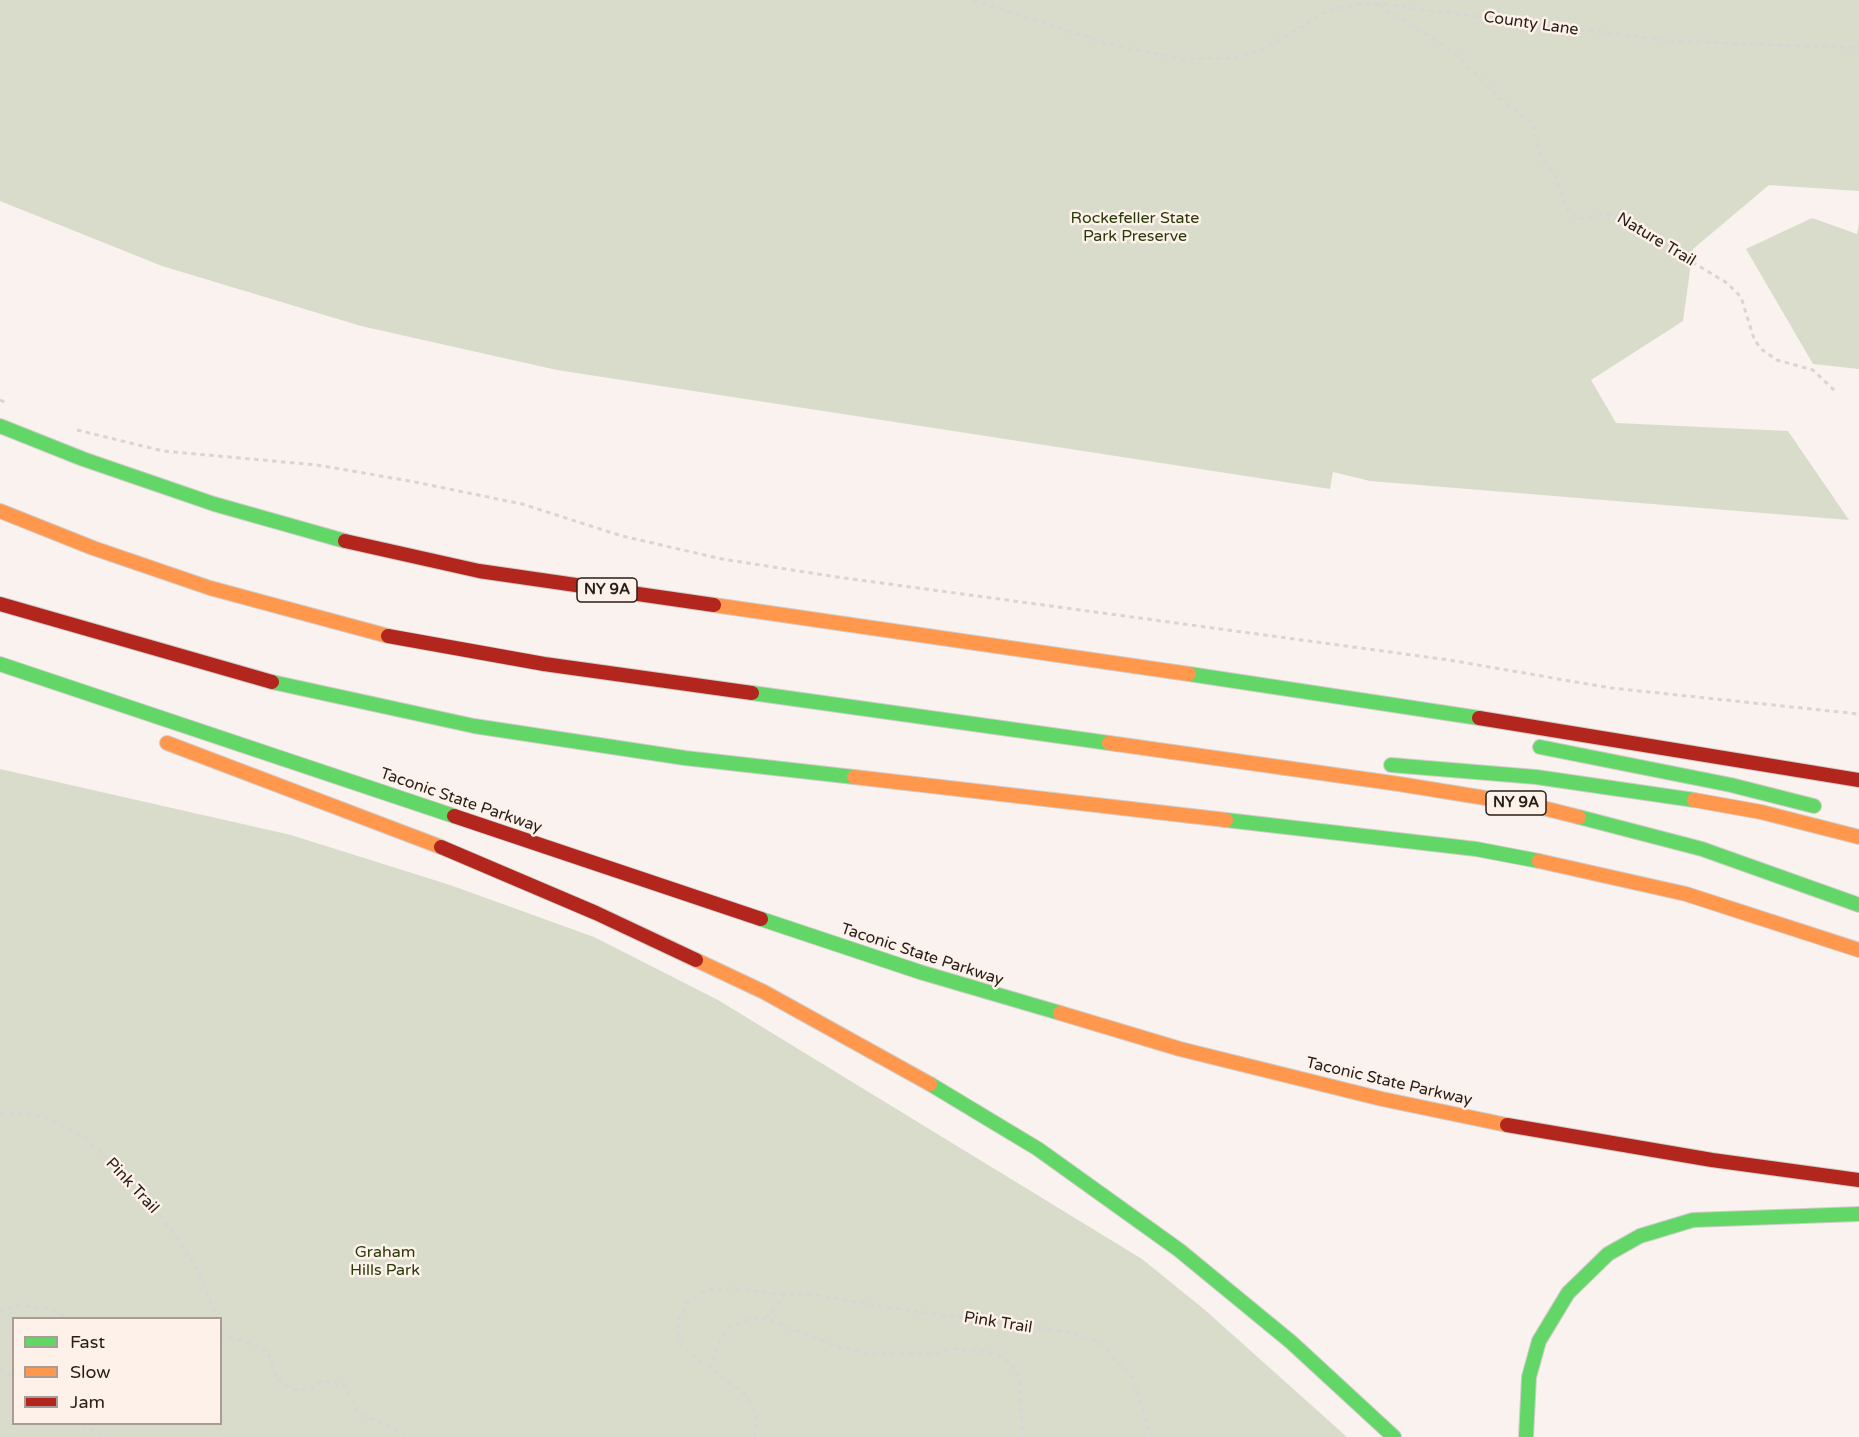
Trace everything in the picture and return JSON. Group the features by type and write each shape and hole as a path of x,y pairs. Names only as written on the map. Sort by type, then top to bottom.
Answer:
{"main road":[{"name":"NY 9A","path":"0,426 83,459 214,504 435,563 549,582 1231,680 1859,780"},
{"name":"NY 9A","path":"0,511 93,548 210,588 344,626 410,641 544,664 1411,786 1570,814 1702,849 1859,905"},
{"path":"0,604 267,681 484,728 706,760 1314,828 1476,849 1576,868 1686,894 1859,950"},
{"name":"Taconic State Parkway","path":"0,664 920,972 1180,1049 1382,1098 1511,1126 1701,1158 1859,1180"},
{"path":"1231,680 1436,726"},
{"path":"75,689 100,714"},
{"path":"156,740 393,827 586,908 764,992 893,1060 1038,1149 1164,1239 1264,1319 1394,1437"},
{"path":"1527,744 1731,785 1830,811"},
{"path":"1161,752 1336,761"},
{"path":"1379,764 1536,777 1648,791 1772,815 1859,837"},
{"path":"1526,1437 1529,1377 1539,1341 1568,1293 1608,1254 1640,1236 1693,1220 1859,1214"}],"path":[{"name":"County Lane","path":"973,0 1106,43 1154,55 1209,60 1235,58 1262,50 1328,11 1343,6 1380,4 1671,41 1859,48"},
{"name":"Nature Trail","path":"1380,4 1386,12 1451,50 1497,96 1533,124 1542,159 1555,175 1568,212 1579,219 1612,214 1727,283 1741,297 1754,339 1761,350 1777,360 1812,370 1835,391"},
{"path":"0,400 11,405"},
{"path":"76,429 163,451 317,465 410,481 522,504 622,536 757,565 1449,660 1611,688 1859,714"},
{"name":"Pink Trail","path":"0,1114 23,1113 44,1116 65,1125 99,1150 144,1196 175,1235 197,1269 217,1317"},
{"name":"Pink Trail","path":"753,1437 756,1432 756,1414 747,1396 681,1346 677,1323 687,1303 706,1290 733,1288 785,1295 812,1294 884,1307 1069,1332 1098,1341 1134,1379 1151,1437"},
{"path":"710,1369 720,1338 731,1326 746,1320 766,1318 785,1295"},
{"path":"0,1312 16,1305 52,1309 64,1317"},
{"name":"Pink Trail","path":"766,1318 835,1346 870,1354 934,1354 954,1349 995,1353 1010,1363 1020,1377 1022,1437"},
{"path":"222,1336 267,1350 276,1377 291,1390 311,1389 322,1380 345,1386 359,1414 391,1426 407,1437"},
{"path":"84,1425 103,1437"}],"green space":[{"name":"Rockefeller State Park Preserve","path":"0,0 1859,0 1859,191 1769,185 1693,249 1683,321 1591,380 1616,423 1788,431 1849,520 1370,481 1333,472 1330,489 557,370 361,326 162,266 0,201"},
{"path":"1812,218 1857,234 1859,222 1859,369 1813,364 1746,249"},
{"name":"Graham Hills Park","path":"0,769 291,835 450,885 594,937 718,1000 1142,1259 1205,1310 1347,1437 0,1437"}],"traffic: fast":[{"path":"0,426 83,459 214,504 345,541"},
{"path":"0,664 454,816"},
{"path":"1189,674 1479,718"},
{"path":"272,682 474,726 685,758 854,777"},
{"path":"752,693 1109,743"},
{"path":"1540,747 1731,785 1814,806"},
{"path":"1391,765 1536,777 1694,800"},
{"path":"1579,817 1702,849 1859,905"},
{"path":"1226,820 1476,849 1539,861"},
{"path":"761,919 920,972 1060,1013"},
{"path":"930,1084 1038,1149 1179,1250 1291,1342 1394,1437"},
{"path":"1526,1437 1529,1377 1539,1341 1568,1293 1608,1254 1640,1236 1693,1220 1859,1214"}],"traffic: slow":[{"path":"0,511 93,548 210,588 388,636"},
{"path":"714,605 1189,674"},
{"path":"167,743 441,847"},
{"path":"1109,743 1399,784 1535,806 1579,817"},
{"path":"854,777 1226,820"},
{"path":"1694,800 1761,812 1859,837"},
{"path":"1539,861 1686,894 1859,950"},
{"path":"696,960 764,992 930,1084"},
{"path":"1060,1013 1180,1049 1382,1099 1507,1125"}],"traffic: jam":[{"path":"345,541 479,571 714,605"},
{"path":"0,604 272,682"},
{"path":"388,636 544,664 752,693"},
{"path":"1479,718 1859,780"},
{"path":"454,816 761,919"},
{"path":"441,847 596,913 696,960"},
{"path":"1507,1125 1712,1160 1859,1180"}]}
